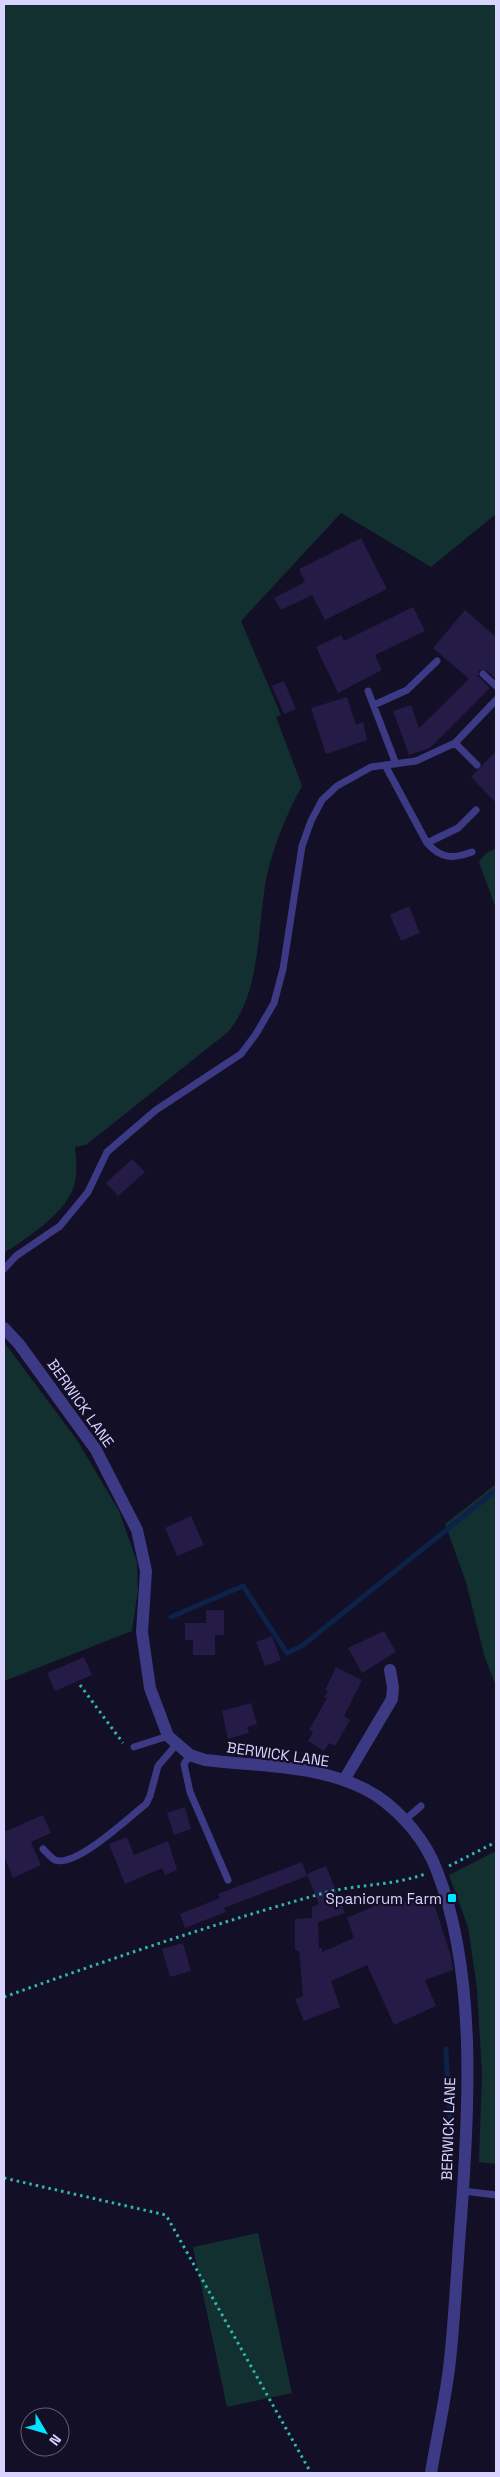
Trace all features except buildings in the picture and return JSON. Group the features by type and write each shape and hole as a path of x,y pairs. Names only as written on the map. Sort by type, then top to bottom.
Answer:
{"street":[{"name":"BERWICK LANE","path":"4,1328 19,1344 96,1450 137,1530 146,1571 142,1632 150,1688 172,1740 190,1755 205,1760 311,1772 344,1780 377,1796 405,1820 420,1839 437,1869 451,1913 460,1956 467,2092 463,2191 450,2361 430,2473"},
{"path":"344,1780 392,1699 393,1687 390,1670"}],"lane":[{"path":"374,705 407,690 437,661"},
{"path":"483,674 496,686"},
{"path":"368,691 396,764"},
{"path":"4,1269 16,1256 60,1226 88,1192 107,1152 156,1110 241,1054 256,1034 274,1003 283,969 302,846 311,821 322,800 337,786 371,767 416,761 455,743 496,700"},
{"path":"455,743 477,765"},
{"path":"385,765 427,843 442,856 451,858 472,852"},
{"path":"427,843 458,828 476,810"},
{"path":"134,1747 172,1740"},
{"path":"43,1850 55,1860 78,1857 146,1804 158,1766 172,1740"},
{"path":"190,1755 184,1764 190,1792 228,1880"},
{"path":"405,1820 421,1806"},
{"path":"463,2191 496,2195"}],"path":[{"path":"80,1685 127,1749 134,1747"},
{"path":"4,1996 145,1947 327,1892 407,1880 449,1866 496,1842"},
{"path":"4,2178 166,2215 311,2473"}],"green space":[{"path":"4,4 496,4 496,514 431,567 341,513 241,621 281,715 276,717 302,786 282,829 267,875 253,978 247,997 239,1016 228,1032 86,1145 75,1147 76,1176 69,1196 54,1216 4,1253"},
{"path":"496,848 496,909 479,862 485,854"},
{"path":"4,1342 77,1440 119,1511 137,1562 138,1590 132,1631 4,1681"},
{"path":"496,1484 496,1686 485,1658 466,1582 445,1524"},
{"path":"496,1851 496,2164 479,2162 482,2074 477,1989 468,1927 449,1875"},
{"path":"258,2233 292,2393 227,2407 193,2247"}],"waterway":[{"path":"171,1617 243,1586 287,1653 302,1646 496,1490"},
{"path":"446,2049 450,2150"}],"place":[{"name":"Spaniorum Farm","path":"452,1898"}]}
